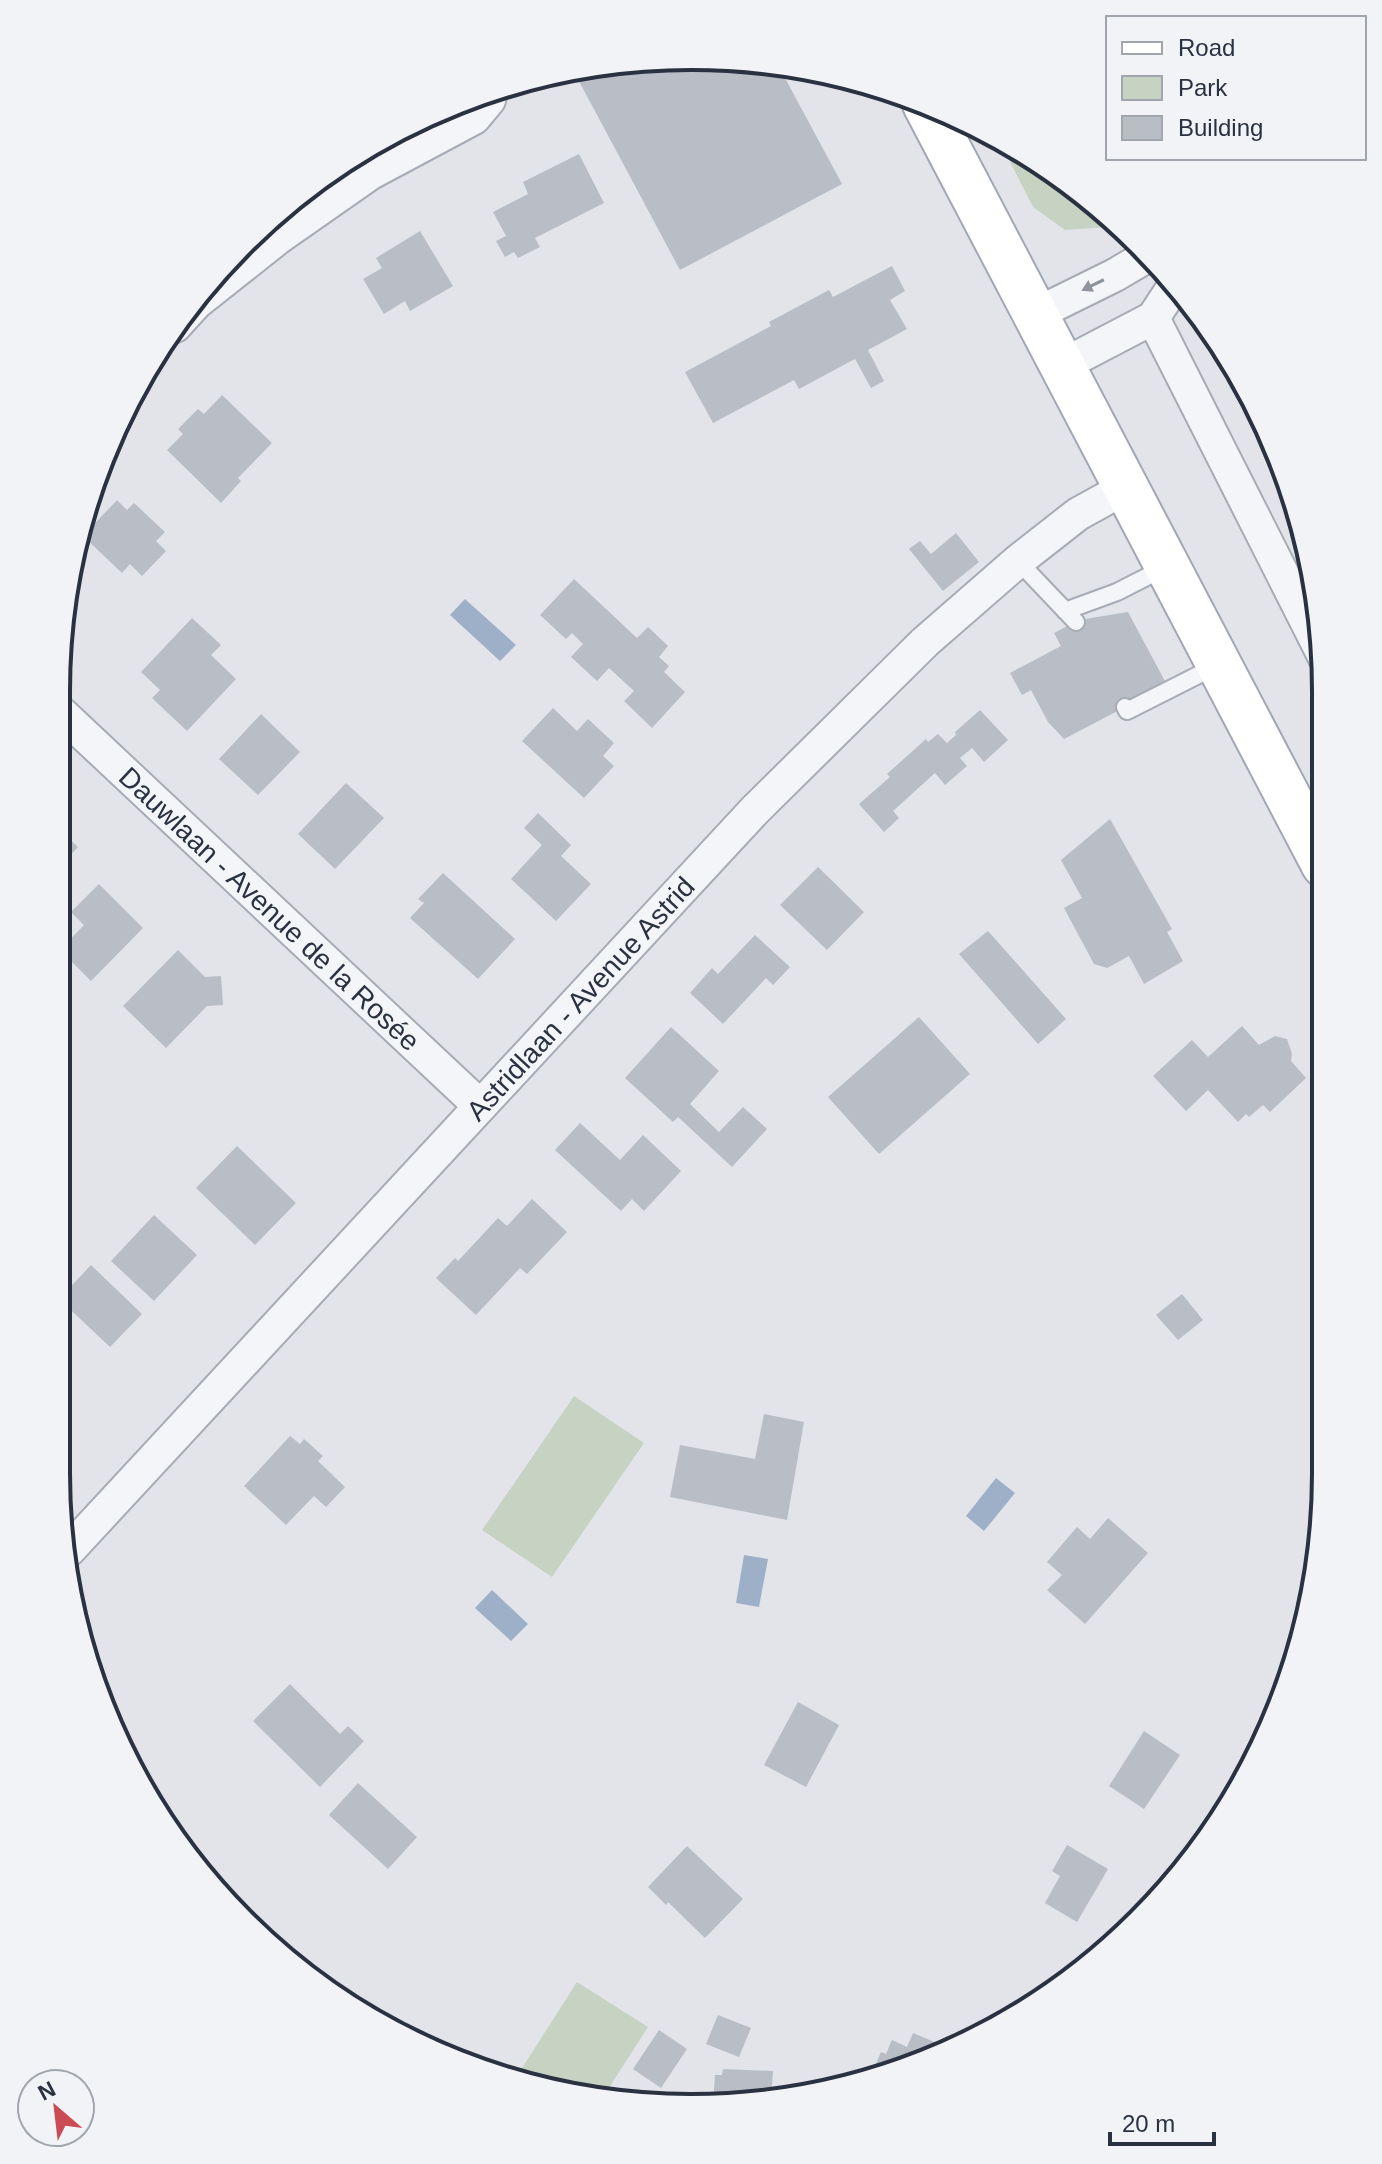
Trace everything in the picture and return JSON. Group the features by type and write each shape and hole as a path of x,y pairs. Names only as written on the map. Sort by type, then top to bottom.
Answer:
{"main road":[{"path":"933,119 1312,842"}],"street":[{"path":"228,277 278,238 371,173 474,118 485,105"},
{"path":"1036,314 1139,261"},
{"path":"1063,365 1153,318 1168,294"},
{"path":"1153,318 1309,625"},
{"name":"Astridlaan - Avenue Astrid","path":"74,1545 811,753 925,642 1018,561 1078,514 1127,487"},
{"name":"Dauwlaan - Avenue de la Rosée","path":"70,721 480,1106"}],"lane":[{"path":"1018,561 1070,616 1169,566"},
{"path":"1125,707 1127,711 1219,665"}],"green space":[{"path":"1007,156 1069,198 1104,227 1065,230 1033,207"},
{"path":"574,1396 644,1443 552,1577 482,1530"},
{"path":"577,1982 648,2027 608,2089 521,2070"}],"water":[{"path":"465,599 516,645 500,661 450,615"},
{"path":"996,1478 1015,1493 984,1531 966,1516"},
{"path":"744,1555 768,1559 759,1607 736,1603"},
{"path":"492,1590 528,1624 511,1641 475,1608"}],"building":[{"path":"691,70 785,77 842,184 680,270 579,80 650,71"},
{"path":"579,154 604,203 535,238 540,247 518,258 514,252 505,257 496,241 506,236 493,212 528,194 523,182"},
{"path":"420,231 453,286 410,311 405,301 384,314 363,279 382,268 376,258"},
{"path":"892,266 905,291 890,300 907,329 868,350 884,381 871,388 855,359 799,389 794,380 713,423 685,372 771,326 769,322 829,290 833,297"},
{"path":"222,395 272,443 238,478 241,481 221,503 167,450 183,434 178,429 198,409 204,414"},
{"path":"117,500 127,510 134,503 165,532 156,541 166,551 142,576 130,564 122,573 88,541 92,526"},
{"path":"956,533 979,562 943,591 909,549 920,541 931,554"},
{"path":"574,579 637,638 648,627 668,646 659,657 669,666 664,672 685,692 652,728 624,701 634,691 609,668 597,681 571,657 583,644 572,633 566,639 540,615"},
{"path":"1128,612 1167,685 1064,739 1048,722 1031,690 1022,695 1010,673 1061,646 1054,633 1079,620"},
{"path":"192,618 221,645 211,655 236,679 187,731 152,698 160,690 141,672"},
{"path":"553,708 577,731 588,719 614,743 603,756 614,766 584,798 522,741"},
{"path":"980,710 1008,740 984,762 972,748 960,758 967,766 945,785 935,773 893,811 899,818 884,832 859,804 926,739 928,742 938,734 947,743"},
{"path":"261,714 300,752 258,795 219,759"},
{"path":"346,783 384,818 335,869 298,834"},
{"path":"538,813 571,845 561,856 591,884 556,921 511,879 542,845 524,828"},
{"path":"1110,819 1172,929 1167,932 1183,961 1144,984 1129,956 1107,968 1094,964 1064,908 1082,898 1061,860"},
{"path":"70,839 78,847 70,855"},
{"path":"818,867 864,912 827,950 780,905"},
{"path":"443,873 515,939 478,979 410,918 424,903 418,899"},
{"path":"99,884 143,928 91,981 70,960 70,940 84,925 71,912"},
{"path":"988,931 1066,1019 1038,1044 959,954"},
{"path":"755,935 790,967 773,985 766,978 723,1024 690,993 712,968 718,974"},
{"path":"178,950 205,977 221,976 223,1005 207,1006 166,1048 123,1006"},
{"path":"919,1017 970,1074 879,1154 828,1097"},
{"path":"1242,1026 1259,1045 1275,1036 1287,1039 1291,1061 1306,1078 1270,1112 1263,1105 1238,1122 1208,1090 1186,1111 1153,1076 1192,1040 1208,1057"},
{"path":"671,1027 719,1071 690,1104 719,1132 743,1107 767,1129 732,1167 678,1117 673,1122 625,1078"},
{"path":"580,1123 620,1160 643,1135 681,1171 644,1211 632,1199 621,1211 555,1150"},
{"path":"237,1146 296,1203 255,1245 196,1188"},
{"path":"532,1199 567,1232 527,1274 520,1268 476,1315 436,1278 455,1258 458,1261 498,1218 507,1226"},
{"path":"154,1215 197,1255 154,1301 111,1261"},
{"path":"91,1265 142,1314 110,1347 70,1309 70,1287"},
{"path":"1182,1294 1203,1320 1178,1340 1156,1315"},
{"path":"764,1414 804,1422 787,1520 670,1497 680,1445 755,1459"},
{"path":"290,1436 300,1444 304,1439 323,1456 318,1461 345,1487 326,1507 314,1496 286,1525 244,1486"},
{"path":"1108,1518 1148,1553 1085,1624 1047,1590 1062,1575 1047,1562 1077,1527 1090,1539"},
{"path":"290,1684 340,1734 348,1726 364,1741 320,1787 253,1721"},
{"path":"798,1702 839,1725 806,1787 764,1765"},
{"path":"1144,1731 1180,1755 1144,1809 1109,1786"},
{"path":"358,1783 417,1837 388,1869 329,1815"},
{"path":"1067,1845 1108,1869 1077,1922 1045,1903 1060,1876 1052,1871"},
{"path":"687,1846 743,1899 705,1938 648,1887"},
{"path":"718,2015 751,2028 739,2057 706,2044"},
{"path":"659,2030 687,2049 661,2088 633,2069"},
{"path":"913,2033 937,2043 875,2066 881,2052 886,2054 892,2040 907,2047"},
{"path":"723,2069 773,2071 772,2089 714,2093 715,2075 722,2075"}]}
